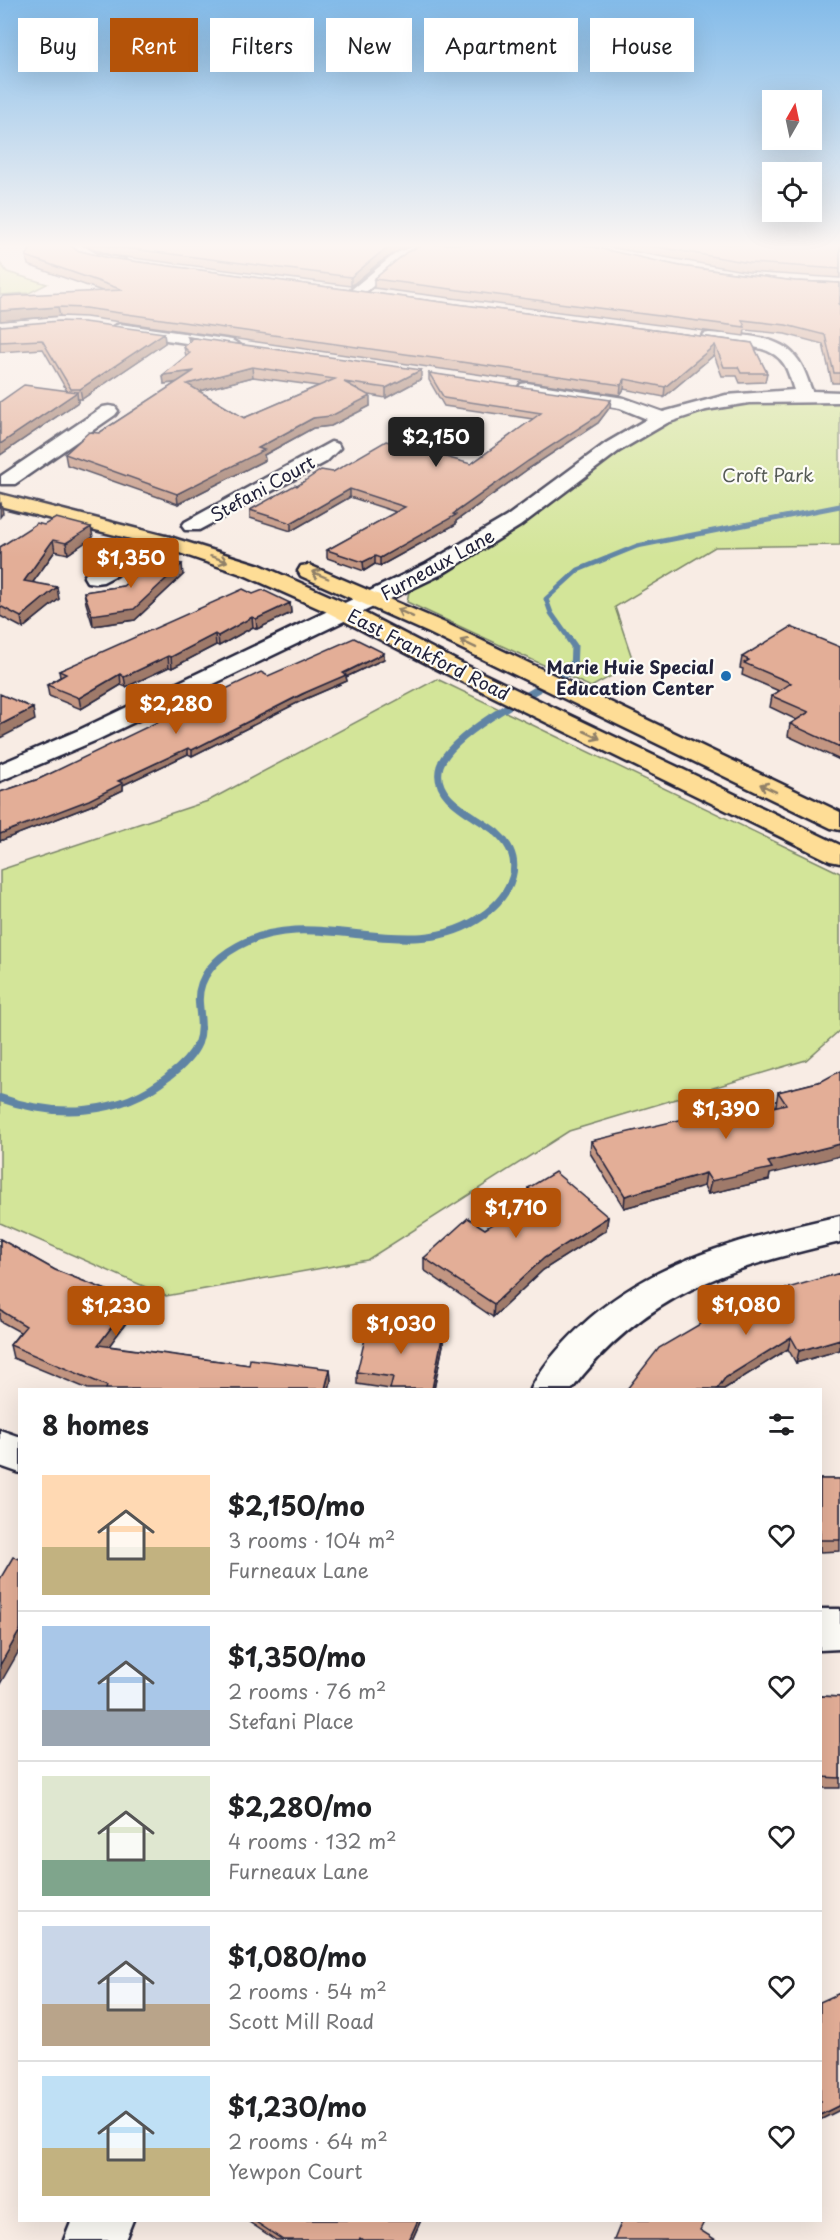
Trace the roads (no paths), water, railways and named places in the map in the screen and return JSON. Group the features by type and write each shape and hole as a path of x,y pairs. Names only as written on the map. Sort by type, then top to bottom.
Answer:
{"main road":[{"path":"3,485 40,487"},
{"path":"3,485 34,496 83,506 102,505"},
{"name":"East Frankford Road","path":"0,500 166,542 252,570 345,612 469,676 840,855"},
{"path":"170,520 214,535"},
{"name":"East Frankford Road","path":"291,563 374,598 837,821"},
{"path":"717,795 803,820 824,823 837,821"}],"street":[{"path":"770,349 789,358 805,396"},
{"path":"512,386 624,403 662,418"},
{"name":"Furneaux Lane","path":"0,773 88,735 374,598 476,546 538,504 617,443 662,418 724,401 805,396 840,397"},
{"path":"3,485 110,411"},
{"name":"Stefani Court","path":"192,526 319,458 331,448"},
{"path":"95,578 166,542"},
{"path":"551,1388 593,1335 632,1302 674,1279 718,1261 798,1238 840,1229"},
{"path":"0,1447 18,1455"},
{"path":"822,1630 840,1629"},
{"path":"92,2240 104,2222"}],"waterway":[{"path":"570,640 551,613 546,599 578,570 637,546 840,506"},
{"path":"482,916 492,908 508,888 514,866 512,854 496,832 448,797 439,778 440,766 461,739 479,726 520,699 573,670 574,646 569,639"},
{"path":"0,1098 43,1109 87,1110 129,1100 149,1090 177,1070 189,1058 198,1043 201,1028 199,994 201,985 215,962 238,946 268,934 298,930 425,937 455,930 484,915"}],"place":[{"name":"Marie Huie Special Education Center","path":"726,676"}],"park label":[{"name":"Croft Park","path":"768,474"}]}
